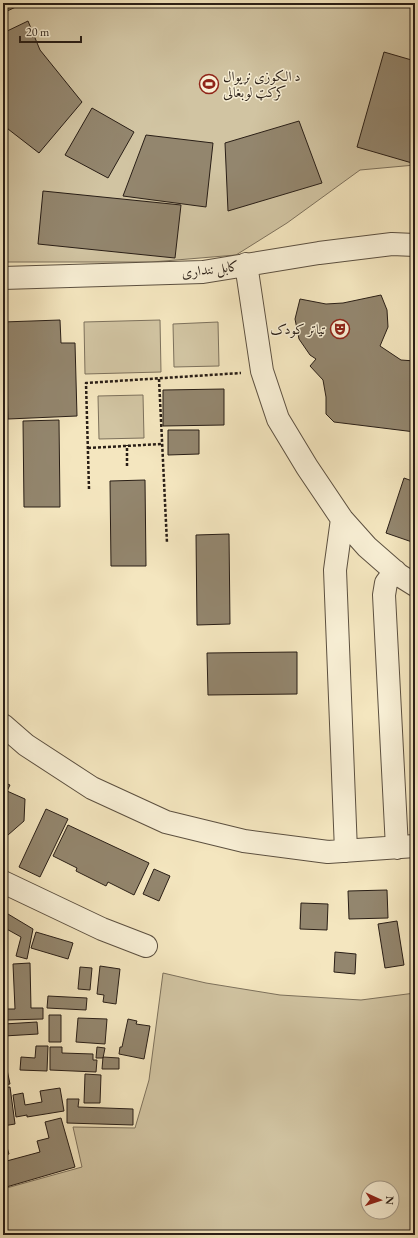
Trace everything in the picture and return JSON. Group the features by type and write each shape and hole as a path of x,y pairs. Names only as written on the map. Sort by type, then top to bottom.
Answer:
{"street":[{"name":"کابل ننداری","path":"3,278 203,272 229,269 246,264 392,244 415,245"},
{"path":"246,264 262,371 278,419 342,520 368,547 395,571 415,585"},
{"path":"342,520 335,570 346,851"},
{"path":"3,724 26,745 92,788 166,822 244,841 328,852 406,847 384,595 386,583 395,571"},
{"path":"3,882 102,929 146,946"}],"path":[{"path":"89,489 86,383 262,371"},
{"path":"159,379 166,543"},
{"path":"88,448 162,444"},
{"path":"127,445 127,466"}],"shaded area":[{"name":"د الکوزی نړیوال کرکټ لوبغالی","path":"3,3 415,3 415,165 360,170 287,223 236,255 152,262 3,262"},
{"path":"160,320 161,372 85,374 84,322"},
{"path":"218,322 219,366 174,367 173,324"},
{"path":"143,395 144,438 99,439 98,396"},
{"path":"163,973 206,983 280,995 361,1000 415,993 415,1235 3,1235 3,1189 82,1167 73,1127 135,1128 149,1080"}],"building":[{"path":"3,3 20,3 20,5 3,13"},
{"path":"28,21 40,50 82,102 39,153 8,129 3,121 3,33"},
{"path":"384,52 415,61 415,154 412,163 357,147"},
{"path":"92,108 134,132 108,178 65,155"},
{"path":"299,121 322,183 228,211 225,143"},
{"path":"146,135 213,143 206,207 123,196"},
{"path":"43,191 181,205 175,258 38,244"},
{"path":"381,295 387,310 388,327 380,346 401,360 415,361 415,432 334,422 326,414 326,397 323,380 310,366 316,359 310,355 299,339 295,319 300,299 326,304 343,303"},
{"path":"60,320 61,343 75,343 77,416 8,419 7,390 3,390 3,322"},
{"path":"224,389 224,425 163,426 163,390"},
{"path":"59,420 60,507 24,507 23,421"},
{"path":"168,430 199,430 199,454 168,455"},
{"path":"404,478 415,482 415,543 386,533"},
{"path":"145,480 146,566 111,566 110,481"},
{"path":"229,534 230,624 197,625 196,535"},
{"path":"297,652 297,694 208,695 207,653"},
{"path":"3,782 10,785 7,791 25,799 24,821 8,835 3,832"},
{"path":"46,809 68,819 40,877 19,867"},
{"path":"68,825 149,863 134,895 108,882 106,886 76,871 77,868 53,856"},
{"path":"154,869 170,876 159,901 143,894"},
{"path":"387,890 388,918 349,919 348,891"},
{"path":"301,903 328,904 327,930 300,929"},
{"path":"3,911 33,929 27,959 16,956 21,937 3,927"},
{"path":"397,921 404,965 385,968 378,924"},
{"path":"36,932 73,943 68,959 31,948"},
{"path":"335,952 356,954 355,974 334,972"},
{"path":"30,963 31,1008 43,1008 43,1019 7,1020 6,1009 15,1009 13,964"},
{"path":"100,966 120,969 116,1004 103,1002 104,995 97,994"},
{"path":"80,967 92,968 90,990 78,989"},
{"path":"48,996 87,998 86,1010 47,1008"},
{"path":"49,1015 61,1015 61,1042 49,1042"},
{"path":"78,1018 107,1019 105,1044 76,1042"},
{"path":"128,1019 137,1021 136,1024 150,1026 144,1059 119,1054"},
{"path":"37,1022 38,1034 4,1036 4,1024"},
{"path":"36,1046 48,1046 47,1071 20,1070 21,1057 35,1058"},
{"path":"50,1047 62,1047 62,1053 93,1054 93,1060 97,1060 96,1072 50,1070"},
{"path":"97,1047 105,1048 103,1058 96,1058"},
{"path":"103,1057 119,1058 119,1069 102,1069"},
{"path":"3,1060 5,1060 10,1084 3,1085"},
{"path":"85,1074 101,1075 100,1103 84,1103"},
{"path":"10,1087 15,1124 3,1126 3,1088"},
{"path":"60,1088 64,1111 27,1117 27,1115 16,1117 13,1095 23,1093 25,1105 42,1102 40,1091"},
{"path":"67,1099 79,1099 78,1107 133,1109 133,1125 67,1123"},
{"path":"61,1118 75,1167 3,1188 3,1162 40,1152 37,1141 49,1138 45,1122"},
{"path":"3,1137 9,1154 3,1156"}],"place":[{"name":"د الکوزی نړیوال کرکټ لوبغالی","path":"209,84"},
{"name":"تیاتر کودک","path":"340,329"}]}
